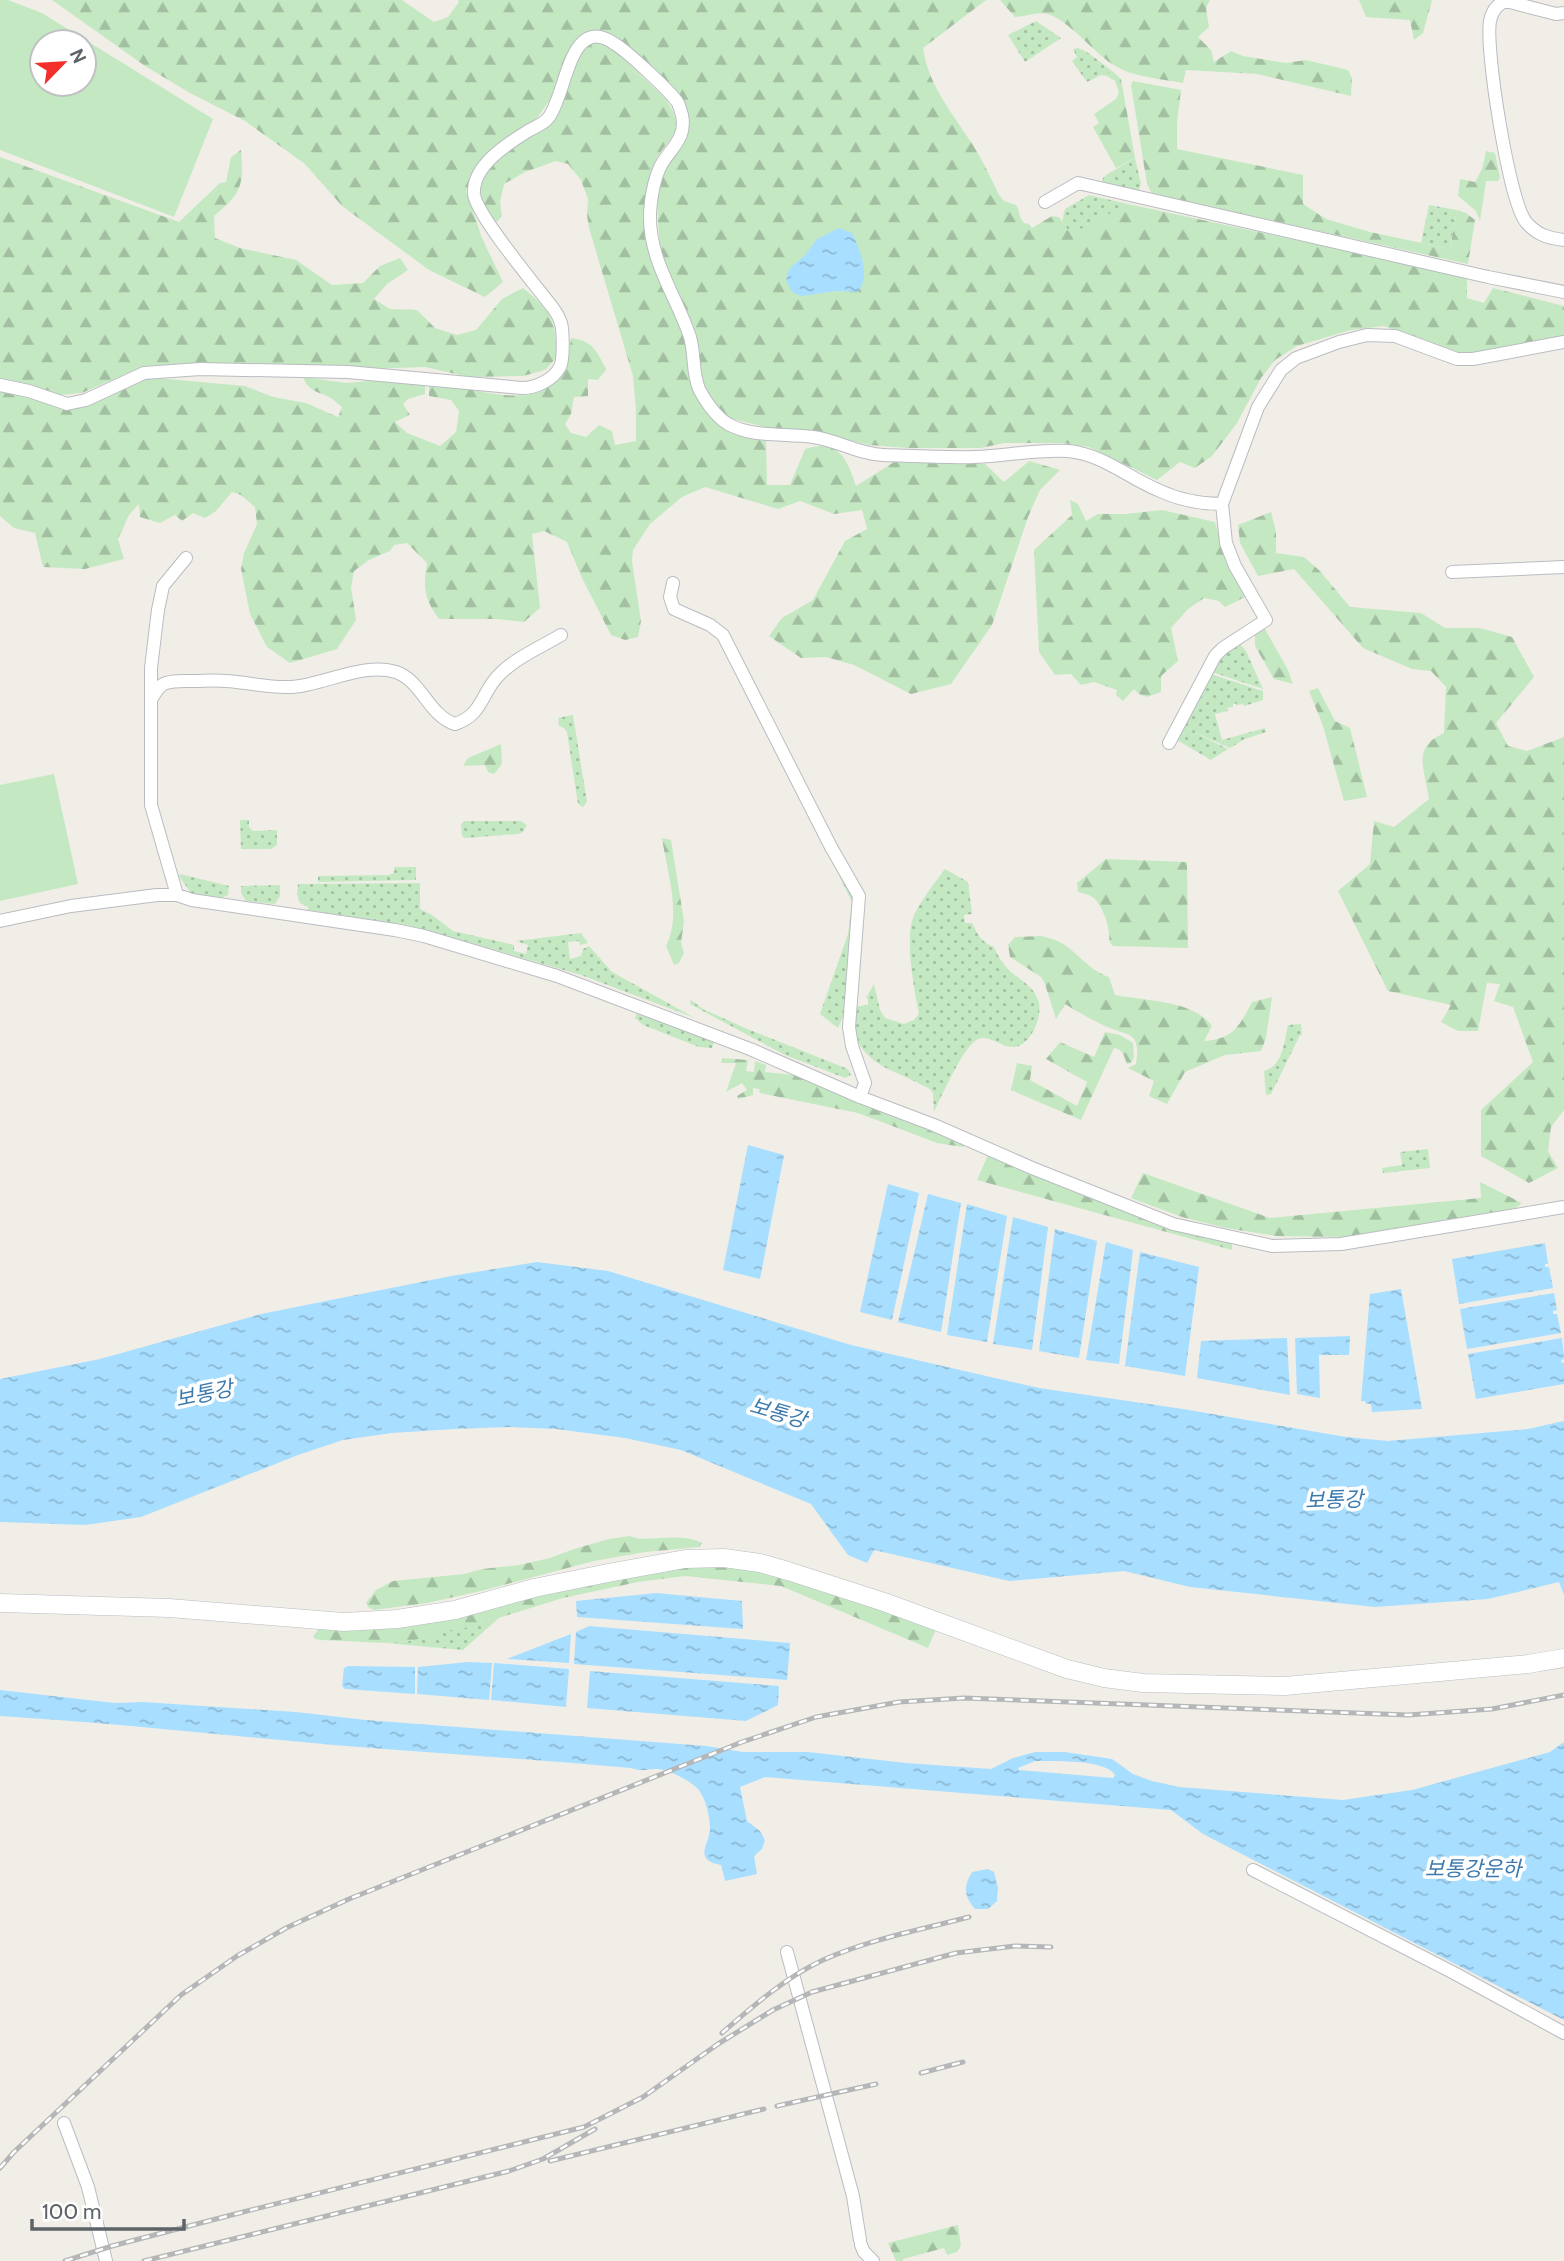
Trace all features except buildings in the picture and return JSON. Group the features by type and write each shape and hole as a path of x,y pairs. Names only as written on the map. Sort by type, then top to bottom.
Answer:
{"main road":[{"path":"0,1603 169,1608 344,1622 397,1619 455,1609 534,1588 608,1573 685,1559 724,1558 761,1563 860,1594 1067,1669 1104,1678 1143,1683 1285,1686 1451,1672 1564,1658"}],"street":[{"path":"1564,13 1556,14 1506,1 1501,3 1493,11 1490,50 1506,161 1518,205 1525,220 1537,232 1545,237 1564,240"},
{"path":"0,385 29,391 67,404 86,400 144,373 200,369 348,372 522,388 533,388 547,380 560,367 560,321 553,307 488,222 474,196 475,184 493,156 548,119 578,47 591,36 600,35 618,45 670,94 682,113 681,138 657,174 650,212 652,239 656,257 690,337 693,371 698,386 706,402 729,425 768,434 814,437 853,450 880,455 977,457 1046,450 1083,453 1157,490 1187,499 1222,504"},
{"path":"1045,202 1078,183 1564,292"},
{"path":"1169,743 1215,656 1266,621 1235,566 1226,543 1222,504 1258,407 1280,370 1296,358 1367,335 1395,336 1457,359 1473,359 1564,342"},
{"path":"177,895 151,804 151,668 163,586 186,558"},
{"path":"1452,572 1564,567"},
{"path":"673,583 670,597 674,609 710,625 723,635 831,847 859,896 849,1027 865,1083 860,1097"},
{"path":"152,698 159,687 166,683 226,681 284,687 310,684 365,670 387,669 399,673 416,686 434,711 455,724 470,717 480,706 497,677 509,666 561,635"},
{"path":"0,921 71,906 177,895 192,900 368,925 424,936 584,986 750,1049 1032,1168 1173,1223 1272,1246 1341,1244 1564,1207"},
{"path":"1253,1870 1564,2033"},
{"path":"787,1952 853,2196 861,2242 864,2252 873,2261"},
{"path":"64,2123 89,2187 106,2261"}],"green space":[{"path":"0,0 8,0 42,13 66,28 28,28 28,98 98,98 98,48 213,119 174,217 0,150"},
{"path":"52,0 402,0 434,22 448,17 458,0 986,0 923,48 936,87 977,151 999,195 1004,201 1016,205 1024,223 1032,228 1052,216 1059,217 1071,234 1128,204 1467,277 1467,298 1484,303 1493,288 1564,306 1564,336 1485,353 1459,355 1384,326 1351,330 1297,346 1275,360 1261,378 1237,423 1212,456 1195,468 1180,462 1157,480 1089,447 1063,443 1004,443 981,448 908,448 869,445 810,430 769,428 729,418 712,401 702,383 662,256 658,225 658,194 663,174 687,136 679,95 619,39 599,30 589,32 575,43 552,97 537,118 479,161 466,191 482,238 503,282 485,297 429,270 342,206 305,164 245,121 145,66 98,33 98,28 91,28"},
{"path":"1000,0 1210,0 1206,8 1209,27 1198,37 1211,50 1214,62 1231,51 1243,56 1286,63 1306,60 1348,70 1352,78 1351,96 1257,74 1186,70 1183,83 1137,75 1104,58 1058,19 1044,13 1015,17"},
{"path":"1359,0 1432,0 1423,33 1414,40 1410,20 1366,17"},
{"path":"1036,21 1061,38 1025,62 1008,35"},
{"path":"600,41 614,50 665,98 676,120 673,134 654,164 648,187 645,205 647,244 657,275 684,336 689,375 697,396 704,409 724,430 766,441 767,485 790,485 805,449 816,446 833,448 840,453 856,486 894,462 985,464 1004,482 1029,461 1060,470 1040,490 1028,517 992,625 951,684 911,694 854,665 826,657 801,658 769,636 782,618 813,600 845,541 867,529 862,510 834,514 800,501 778,509 705,487 682,497 650,524 633,550 632,561 641,621 638,637 625,640 611,635 567,542 544,531 532,534 540,608 524,622 439,619 426,593 427,563 407,543 394,545 390,551 369,560 354,571 351,587 356,620 337,649 290,663 267,647 250,614 241,569 244,553 257,524 255,507 241,495 232,492 216,511 205,518 193,513 182,521 175,515 160,523 140,517 139,504 129,515 118,539 124,559 85,569 43,567 35,533 14,528 0,516 0,391 70,408 142,379 156,378 245,386 273,397 306,403 338,417 342,407 331,398 315,391 303,377 346,383 381,380 425,383 425,394 408,399 403,404 410,415 395,422 407,433 440,446 456,432 459,411 451,400 429,396 429,385 441,384 505,395 541,391 555,381 565,364 571,338 589,344 606,369 598,380 588,379 588,396 574,397 571,414 565,424 571,433 586,437 599,425 612,431 615,445 636,441 633,376 589,228 588,199 581,180 568,164 556,161 525,172 504,184 500,202 502,216 497,222 487,210 479,184 496,158 545,126 583,49 590,43"},
{"path":"1078,48 1111,70 1107,76 1101,75 1087,82 1072,61 1077,57 1073,49"},
{"path":"1111,70 1121,79 1135,158 1116,168 1093,127 1099,123 1094,114 1116,99 1119,92 1115,81 1107,76"},
{"path":"1133,81 1181,90 1177,149 1303,175 1303,204 1326,219 1370,232 1450,249 1457,210 1466,213 1475,220 1468,264 1152,194 1147,184 1131,85"},
{"path":"241,150 242,172 239,188 214,216 215,238 240,248 296,260 332,285 363,283 380,266 400,258 408,270 387,284 374,299 390,309 417,310 435,328 457,335 476,330 502,299 523,288 550,318 557,357 545,370 523,376 469,377 425,367 367,369 250,363 144,366 82,393 60,395 0,379 0,157 179,222 220,183 226,182 231,157"},
{"path":"1486,151 1495,153 1500,178 1498,181 1486,181 1480,221 1476,211 1458,196 1460,179 1475,182 1482,169"},
{"path":"1135,158 1141,184 1138,193 1102,183 1106,175"},
{"path":"1089,195 1128,204 1071,235 1062,221 1065,209"},
{"path":"1429,205 1457,210 1450,249 1421,243"},
{"path":"1070,500 1078,504 1086,521 1098,514 1162,510 1215,522 1224,554 1247,596 1225,607 1219,601 1204,598 1188,609 1171,628 1178,661 1161,676 1161,692 1147,697 1134,689 1123,701 1116,695 1117,690 1094,682 1081,685 1071,674 1055,675 1039,652 1034,550 1072,515"},
{"path":"1271,512 1276,532 1276,553 1304,557 1320,571 1350,607 1421,613 1445,628 1480,628 1512,637 1534,677 1496,723 1508,746 1527,751 1564,737 1564,1110 1551,1127 1548,1151 1558,1168 1529,1183 1481,1156 1481,1110 1533,1062 1513,1007 1494,1001 1500,984 1487,983 1478,1031 1458,1031 1441,1022 1451,1005 1388,991 1338,891 1370,864 1374,821 1394,827 1429,799 1423,769 1424,753 1427,745 1444,733 1446,687 1431,671 1412,669 1363,648 1294,569 1258,576 1240,543 1238,525"},
{"path":"1265,629 1293,684 1274,679 1255,646 1255,634"},
{"path":"1239,643 1246,651 1263,689 1212,672 1221,656"},
{"path":"1211,674 1263,691 1263,700 1244,706 1235,703 1233,707 1227,708 1228,711 1215,714 1222,740 1265,728 1266,732 1245,739 1230,748 1190,730 1228,749 1211,760 1177,740"},
{"path":"1318,688 1335,721 1350,728 1367,797 1344,801 1323,726 1309,691"},
{"path":"573,715 587,802 583,807 578,804 567,732 559,726 558,718"},
{"path":"501,744 502,764 494,774 488,772 485,765 463,766 468,758"},
{"path":"54,774 78,884 0,901 0,785"},
{"path":"240,820 249,820 249,827 253,831 277,830 277,845 271,849 241,849"},
{"path":"464,821 521,821 527,825 523,832 518,834 465,838 462,836 461,824"},
{"path":"662,838 671,840 684,921 681,943 684,953 679,963 674,965 666,946 671,934 673,907"},
{"path":"826,849 856,899 845,1012 838,1028 820,1014 848,934 852,902"},
{"path":"1106,859 1187,862 1188,948 1113,946 1109,941 1108,924 1103,912 1094,898 1078,892 1077,883"},
{"path":"394,867 416,867 416,880 318,882 318,876 389,875 394,873"},
{"path":"945,869 968,882 972,914 964,915 965,923 972,923 980,938 994,947 1013,974 1032,990 1038,1000 1039,1013 1031,1035 1020,1045 1010,1047 982,1038 972,1043 953,1072 934,1112 931,1090 868,1056 854,1032 854,1007 868,1005 866,998 874,984 880,1010 885,1018 904,1024 914,1020 919,1014 910,959 911,926 920,904"},
{"path":"180,874 229,886 228,895 221,898 191,893"},
{"path":"420,883 420,909 453,931 514,945 514,951 526,954 528,945 516,941 581,933 588,943 580,945 579,941 568,942 570,959 581,956 583,949 589,946 612,972 695,1018 581,975 423,929 308,910 308,907 300,903 297,894 298,884"},
{"path":"280,885 280,896 275,904 246,901 241,893 241,886"},
{"path":"1041,936 1063,944 1096,971 1109,977 1115,995 1181,1006 1204,1017 1212,1026 1204,1041 1229,1034 1239,1025 1252,1002 1272,997 1266,1038 1261,1051 1225,1055 1185,1072 1167,1104 1149,1096 1154,1081 1128,1068 1136,1064 1137,1045 1131,1036 1100,1024 1065,1004 1056,1019 1041,977 1010,957 1008,945 1015,937"},
{"path":"691,1000 703,1009 745,1028 848,1069 851,1075 845,1078 785,1055 690,1004"},
{"path":"638,1011 714,1042 712,1048 699,1047 643,1025 635,1018"},
{"path":"1301,1024 1302,1035 1271,1094 1266,1095 1264,1071 1279,1059 1288,1025"},
{"path":"1105,1032 1120,1035 1133,1043 1134,1057 1131,1063 1127,1064 1121,1051 1114,1048 1081,1120 1011,1090 1017,1063 1032,1066 1030,1080 1077,1106 1087,1082 1046,1059 1060,1042 1094,1057"},
{"path":"722,1058 748,1060 746,1071 754,1072 755,1061 766,1065 765,1072 794,1075 965,1145 963,1147 937,1143 858,1113 760,1093 759,1089 753,1088 753,1095 738,1099 737,1096 747,1090 742,1083 726,1092 736,1063 721,1063"},
{"path":"1428,1149 1430,1168 1383,1173 1382,1168 1402,1165 1400,1152"},
{"path":"988,1155 1199,1236 1232,1244 1232,1250 977,1180"},
{"path":"1143,1173 1270,1218 1481,1198 1480,1182 1522,1203 1516,1208 1343,1237 1276,1236 1182,1217 1131,1198"},
{"path":"630,1536 645,1539 683,1538 702,1543 699,1547 645,1552 594,1561 427,1603 374,1610 366,1603 376,1590 393,1581 519,1565 609,1539"},
{"path":"689,1564 761,1568 936,1629 928,1648 781,1586 685,1576 638,1582 563,1598 473,1626 410,1641 385,1643 321,1640 313,1636 320,1628 404,1627 433,1622 535,1596"},
{"path":"499,1618 463,1650 385,1643 410,1641"},
{"path":"958,2225 961,2246 957,2252 947,2255 944,2248 896,2261 888,2243"}],"water":[{"path":"839,228 852,233 861,254 864,278 858,292 838,291 801,296 792,292 786,280 789,269 805,255 817,239"},
{"path":"748,1145 784,1155 760,1279 723,1270"},
{"path":"888,1184 919,1193 892,1320 860,1312"},
{"path":"928,1194 961,1203 941,1332 898,1322"},
{"path":"967,1204 1007,1216 987,1342 947,1335"},
{"path":"1013,1217 1048,1227 1032,1350 993,1344"},
{"path":"1055,1229 1097,1241 1079,1358 1039,1351"},
{"path":"1106,1242 1133,1250 1119,1364 1086,1360"},
{"path":"1545,1243 1548,1264 1545,1264 1545,1267 1549,1267 1553,1288 1459,1304 1452,1259"},
{"path":"1140,1252 1199,1267 1185,1376 1125,1366"},
{"name":"보통강","path":"537,1262 608,1271 851,1345 1039,1388 1346,1437 1388,1441 1528,1429 1564,1421 1564,1595 1559,1582 1488,1599 1375,1607 1190,1587 1124,1571 1009,1581 874,1550 867,1563 848,1555 811,1504 681,1450 625,1438 556,1429 454,1429 392,1433 343,1440 141,1517 85,1525 0,1522 0,1379 100,1359 261,1314 451,1276"},
{"path":"1401,1289 1422,1409 1372,1412 1371,1404 1361,1401 1370,1294"},
{"path":"1554,1293 1557,1310 1553,1311 1553,1314 1557,1314 1561,1333 1467,1349 1460,1309"},
{"path":"1350,1336 1349,1355 1319,1355 1320,1398 1297,1394 1295,1338"},
{"path":"1287,1338 1290,1395 1197,1378 1201,1341"},
{"path":"1562,1338 1564,1384 1476,1399 1468,1354"},
{"path":"656,1593 742,1601 743,1629 577,1617 576,1601"},
{"path":"589,1626 790,1643 787,1680 574,1664 576,1632"},
{"path":"571,1634 569,1663 507,1659"},
{"path":"468,1662 492,1663 489,1700 417,1694 418,1667"},
{"path":"494,1663 569,1669 566,1707 491,1700"},
{"path":"415,1667 415,1694 345,1689 342,1686 344,1668"},
{"path":"590,1671 779,1686 778,1705 746,1721 587,1708"},
{"name":"보통강운하","path":"0,1690 115,1703 143,1702 296,1712 366,1720 706,1746 743,1752 808,1752 991,1769 1013,1758 1035,1752 1065,1752 1112,1759 1133,1774 1179,1787 1343,1800 1412,1790 1550,1752 1564,1742 1564,2020 1203,1834 1171,1810 765,1777 740,1787 747,1821 760,1831 765,1840 762,1849 754,1856 757,1874 725,1881 721,1865 712,1863 705,1855 710,1828 702,1795 688,1781 662,1769 638,1770 0,1716","holes":["1035,1761 1090,1764 1101,1766 1115,1775 1113,1778 1018,1768"]},
{"path":"988,1869 994,1872 998,1888 997,1901 988,1909 975,1909 967,1896 967,1882 972,1872"}],"railway":[{"path":"0,2168 181,1995 237,1956 286,1928 349,1899 742,1742 816,1717 899,1702 964,1698 1408,1715 1492,1709 1564,1695"},
{"path":"722,2033 783,1983 823,1960 877,1941 969,1917"},
{"path":"65,2261 243,2212 584,2127 643,2097 718,2044 773,2010 812,1992 956,1953 1015,1946 1051,1947"},
{"path":"921,2073 963,2062"},
{"path":"777,2106 876,2084"},
{"path":"550,2161 764,2109"},
{"path":"144,2261 509,2171 543,2159 595,2129"}]}
